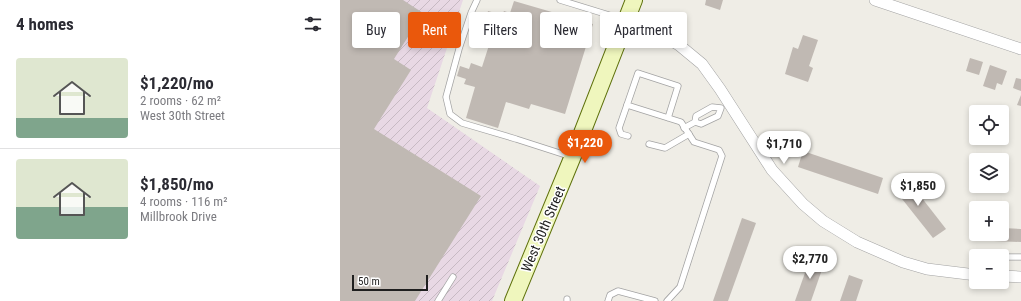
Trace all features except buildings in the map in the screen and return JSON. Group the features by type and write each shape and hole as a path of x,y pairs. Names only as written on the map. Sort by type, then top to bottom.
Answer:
{"street":[{"name":"West 30th Street","path":"630,12 634,0"},
{"path":"875,0 1021,49"},
{"name":"West 30th Street","path":"513,301 573,158 616,48"},
{"path":"683,48 702,64 720,89 725,105 772,170 802,204 823,221 857,242 903,262 927,269 969,274"},
{"path":"1009,276 1021,277"}],"lane":[{"path":"477,0 459,49 446,97 450,114 462,123 573,158"},
{"path":"560,0 605,12"},
{"path":"628,136 621,134 619,128 638,73 678,86 668,118"},
{"path":"627,105 681,122 694,142 719,150 722,156 680,287 667,301"},
{"path":"695,122 696,116 712,107 725,105"},
{"path":"684,128 695,122 701,124 718,116 725,105"},
{"path":"649,144 665,148 689,134"},
{"path":"1009,257 1021,257"},
{"path":"438,301 452,277"},
{"path":"608,301 610,295 618,290 655,301"}],"shaded area":[{"path":"340,0 463,0 459,12 408,12 408,48 447,48 427,108 540,186 492,301 340,301"}]}
